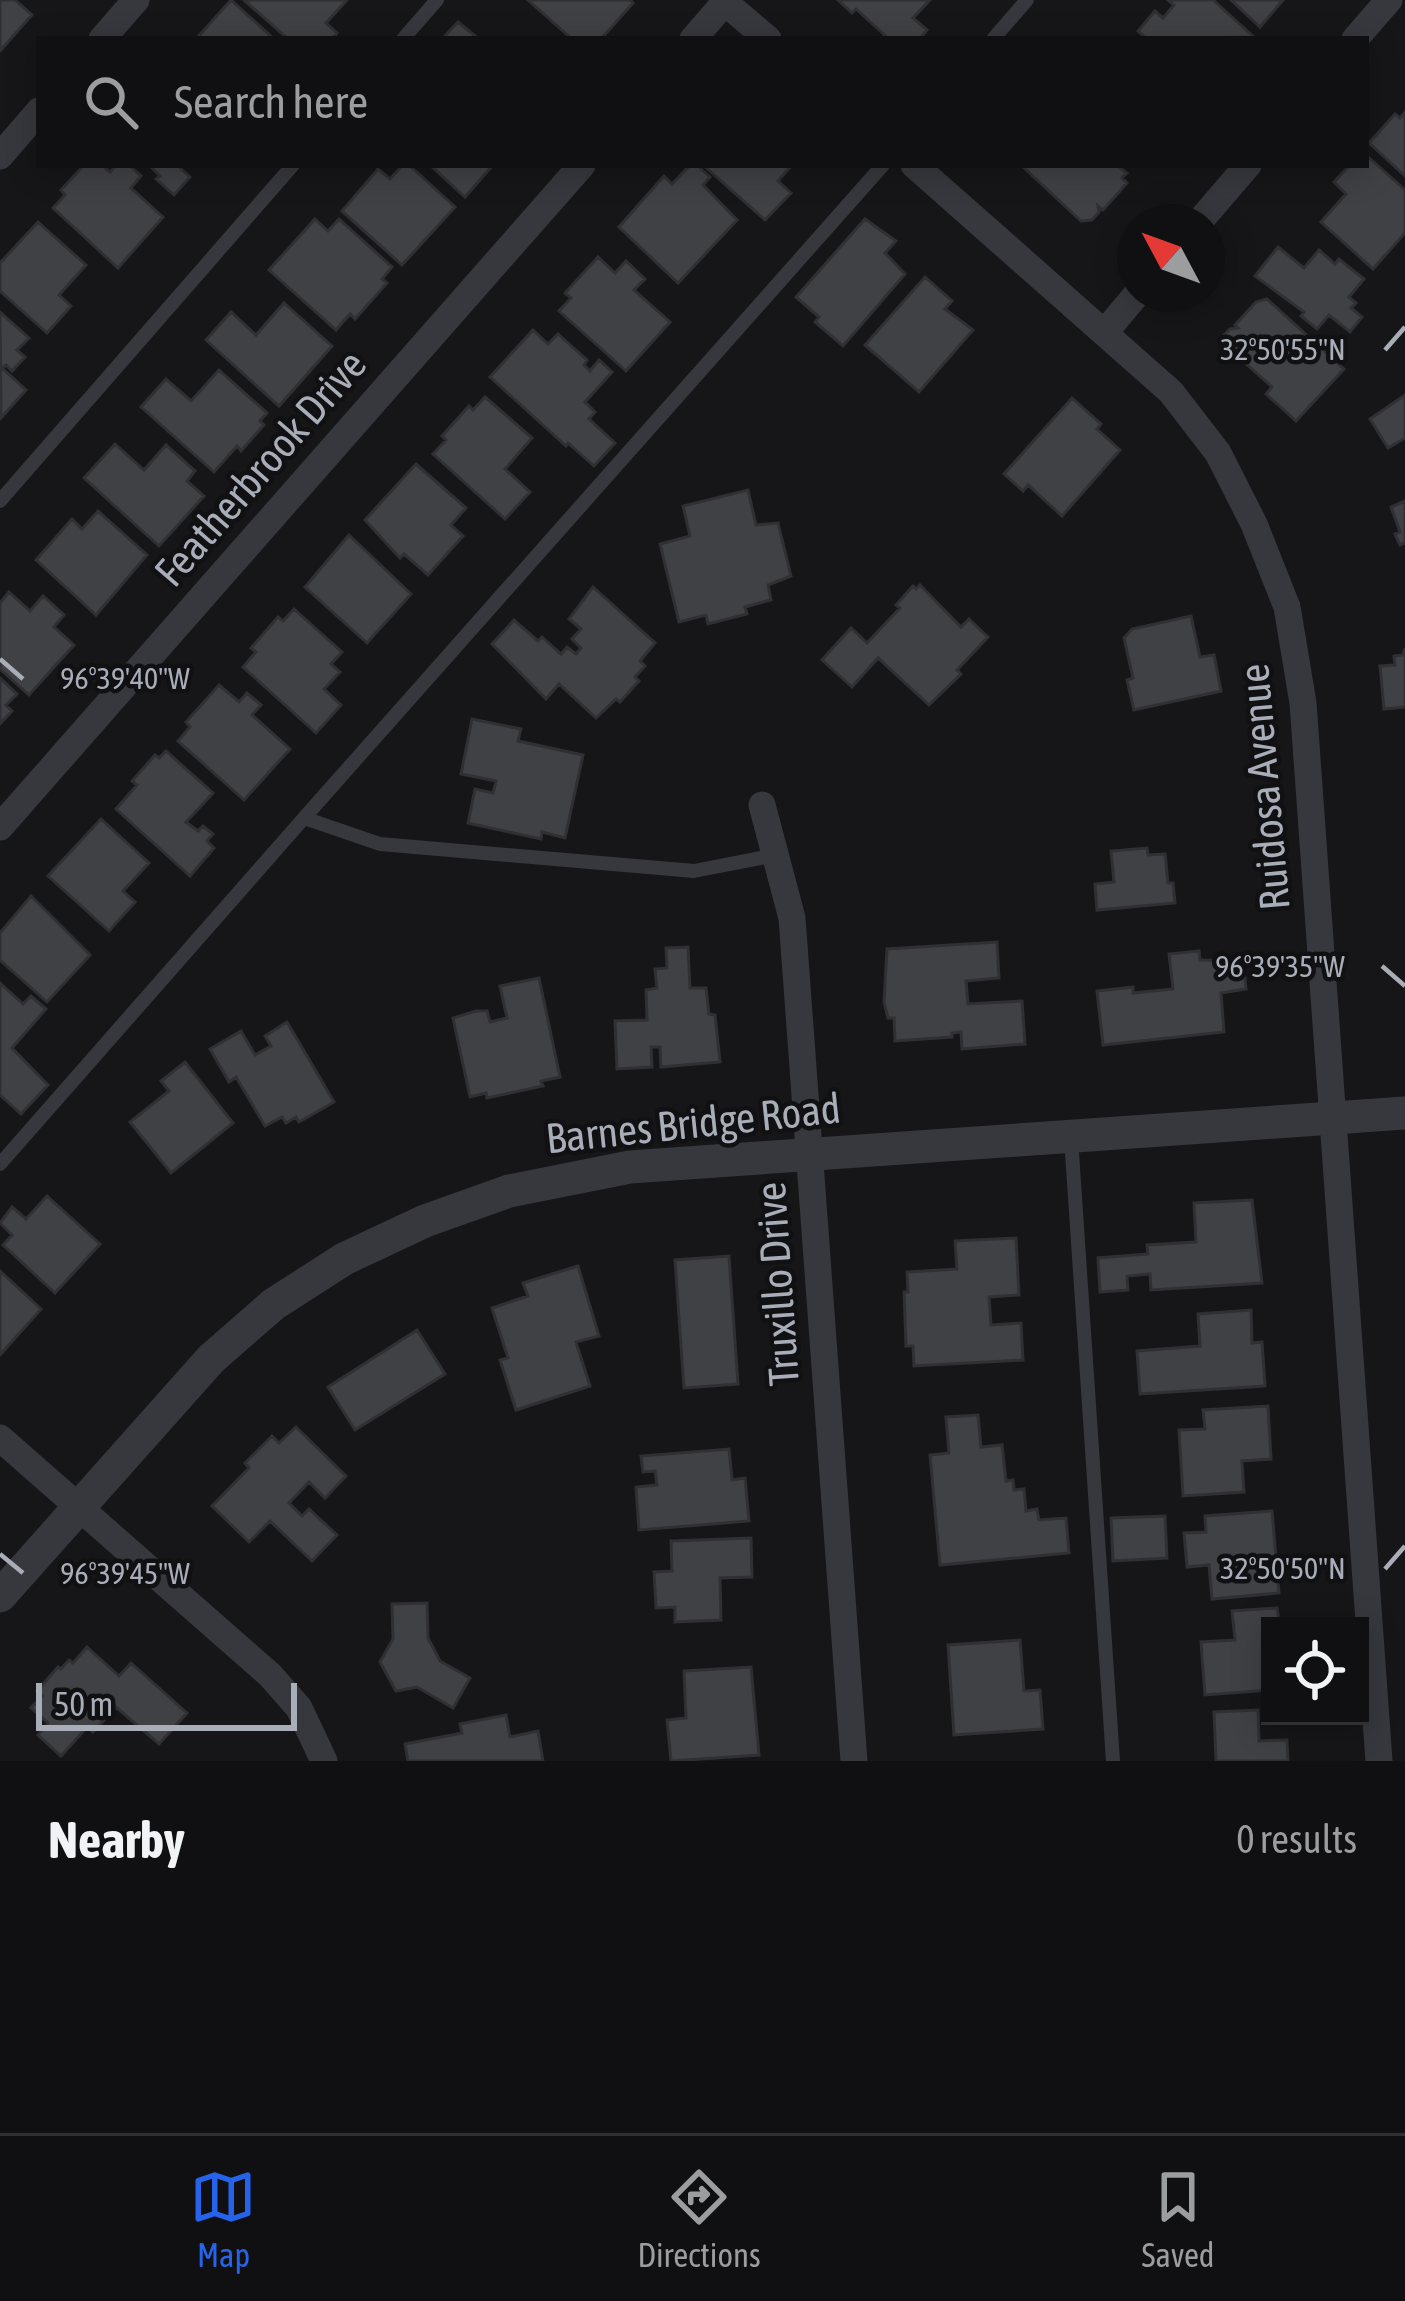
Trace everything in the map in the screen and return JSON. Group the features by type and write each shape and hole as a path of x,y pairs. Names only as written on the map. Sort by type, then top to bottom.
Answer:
{"street":[{"path":"105,36 136,0"},
{"path":"1358,36 1389,0"},
{"path":"696,36 725,1 765,36"},
{"path":"0,156 36,114"},
{"name":"Featherbrook Drive","path":"0,827 579,168"},
{"name":"Ruidosa Avenue","path":"917,168 1171,392 1217,452 1254,524 1286,607 1304,703 1379,1761"},
{"path":"1214,204 1245,168"},
{"path":"1105,332 1122,312"},
{"name":"Truxillo Drive","path":"763,805 793,918 854,1761"},
{"name":"Barnes Bridge Road","path":"0,1596 211,1359 274,1304 344,1259 424,1221 508,1191 630,1167 1405,1113"},
{"path":"0,1438 270,1676 299,1708 324,1761"}],"lane":[{"path":"406,36 437,0"},
{"path":"996,36 1028,0"},
{"path":"0,500 290,168"},
{"path":"0,1164 881,168"},
{"path":"304,818 380,844 694,871 776,855"},
{"path":"1071,1136 1114,1761"}],"building":[{"path":"0,0 15,0 32,15 0,51"},
{"path":"231,0 271,36 199,36"},
{"path":"244,0 347,0 326,23 337,33 334,36 285,36"},
{"path":"528,0 633,3 604,36 569,36"},
{"path":"838,0 930,0 913,18 927,30 922,36 886,36 856,9 852,13"},
{"path":"1168,0 1213,0 1253,36 1144,36 1138,31 1155,11 1163,18 1174,5"},
{"path":"1231,0 1283,0 1260,27"},
{"path":"458,22 475,36 445,36"},
{"path":"1405,112 1405,176 1369,143 1395,114 1400,118"},
{"path":"1369,158 1405,190 1405,233 1373,269 1321,222 1346,194 1334,182 1347,168 1369,168"},
{"path":"81,168 110,172 132,168 141,176 131,188 163,217 118,268 53,208 65,195 61,190"},
{"path":"152,168 180,168 190,177 174,195 156,179 160,176"},
{"path":"400,168 412,168 455,207 402,265 342,211 378,169 390,179"},
{"path":"433,168 490,168 465,197"},
{"path":"687,168 700,168 710,177 703,185 737,220 678,283 619,227 664,176 672,184"},
{"path":"706,168 789,168 778,181 791,193 765,220"},
{"path":"1024,168 1121,168 1127,173 1122,178 1127,183 1103,210 1098,206 1092,220 1081,221"},
{"path":"315,219 328,231 339,219 392,267 382,279 387,283 355,319 350,314 336,330 269,270"},
{"path":"865,219 896,241 885,253 905,274 843,346 796,297"},
{"path":"38,222 86,265 59,295 71,306 47,333 0,291 0,263"},
{"path":"1278,247 1304,268 1319,250 1364,279 1349,297 1356,303 1351,308 1362,317 1350,332 1329,315 1317,329 1301,316 1304,312 1255,276"},
{"path":"598,257 615,273 626,261 645,279 634,290 670,322 626,371 559,311 571,298 565,293"},
{"path":"925,277 952,301 945,309 973,330 919,392 865,345"},
{"path":"1267,299 1344,369 1296,421 1266,394 1272,387 1222,347 1222,337 1238,328 1235,325 1256,302"},
{"path":"284,303 332,346 279,406 206,340 231,312 256,335"},
{"path":"0,312 29,338 17,350 25,357 12,371 6,365 2,368 26,390 1,418"},
{"path":"533,330 548,344 558,334 587,360 584,365 590,371 599,360 612,372 585,402 595,412 589,419 615,443 594,466 490,377"},
{"path":"219,370 267,413 260,421 264,425 241,451 237,446 214,472 141,407 166,379 191,401"},
{"path":"1405,395 1405,438 1388,448 1370,419"},
{"path":"485,397 532,438 505,469 530,492 505,519 433,454 469,406 473,410"},
{"path":"1072,398 1101,424 1097,429 1120,450 1062,516 1028,485 1023,491 1004,474"},
{"path":"115,444 144,470 166,445 195,471 187,481 204,496 159,546 84,478"},
{"path":"416,464 466,508 451,525 463,536 428,575 404,554 400,558 365,520"},
{"path":"748,490 756,525 778,523 791,576 768,585 771,600 745,607 747,614 708,624 706,615 679,622 660,544 690,536 683,506"},
{"path":"1405,501 1405,543 1400,545 1391,507"},
{"path":"98,511 147,555 96,615 36,560 72,519 82,529"},
{"path":"349,535 411,594 367,643 305,587"},
{"path":"920,585 961,627 969,619 988,637 957,670 961,674 929,705 878,658 852,687 822,660 851,628 867,643 900,608 896,605 913,586"},
{"path":"593,587 655,643 640,661 645,666 635,677 639,681 596,718 559,684 546,699 492,644 514,620 561,654 567,647 576,654 581,648 572,639 581,629 569,619"},
{"path":"9,592 30,611 43,596 64,615 54,627 74,645 29,695 0,669 0,603"},
{"path":"294,609 342,652 331,664 340,672 324,689 341,705 316,733 243,667 256,652 251,648 278,617 283,621"},
{"path":"1191,616 1200,657 1214,655 1221,691 1134,710 1124,638 1132,629"},
{"path":"1405,648 1405,707 1384,709 1380,666 1395,665 1394,656 1403,655"},
{"path":"0,678 17,694 6,705 12,711 0,724"},
{"path":"219,685 239,702 247,693 261,705 252,715 290,749 244,800 178,741 190,727 186,722"},
{"path":"472,719 521,729 518,741 583,755 565,838 542,832 541,839 468,823 475,789 493,793 496,781 461,774"},
{"path":"166,751 213,793 186,822 213,834 207,841 214,848 190,876 116,809 137,785 132,781 155,755 159,758"},
{"path":"101,819 149,863 123,891 135,902 109,931 48,876"},
{"path":"1147,848 1148,855 1165,854 1175,903 1097,910 1095,884 1114,882 1111,851"},
{"path":"31,896 90,955 47,1002 0,960 0,933"},
{"path":"997,942 999,978 966,981 968,1004 1022,1001 1025,1044 962,1049 961,1032 952,1037 895,1041 894,1018 888,1018 884,1002 887,949"},
{"path":"688,947 690,988 706,988 709,1014 715,1015 720,1062 661,1067 660,1047 651,1047 652,1067 617,1069 615,1021 647,1020 646,990 657,988 655,969 667,968 666,948"},
{"path":"1199,951 1200,960 1243,961 1246,989 1221,993 1224,1032 1103,1045 1097,991 1173,989 1169,954"},
{"path":"539,978 560,1077 541,1081 543,1086 470,1097 453,1018 487,1011 490,1022 507,1018 500,986"},
{"path":"0,983 23,1004 31,996 46,1009 12,1048 48,1085 21,1114 0,1095"},
{"path":"287,1022 334,1102 299,1122 296,1117 286,1123 282,1117 265,1126 236,1077 229,1082 210,1049 241,1031 255,1055 271,1046 265,1036"},
{"path":"185,1062 233,1123 171,1173 130,1122 169,1091 161,1081"},
{"path":"47,1196 100,1244 55,1293 3,1245 12,1235 0,1223 12,1207 26,1219"},
{"path":"1252,1200 1262,1283 1151,1290 1150,1274 1127,1276 1128,1290 1100,1292 1098,1258 1148,1254 1147,1245 1196,1242 1194,1203"},
{"path":"1016,1238 1019,1295 989,1297 991,1325 1021,1323 1023,1360 914,1366 913,1346 906,1346 907,1272 957,1269 955,1241"},
{"path":"729,1256 738,1384 684,1388 675,1260"},
{"path":"578,1266 599,1336 576,1342 590,1386 516,1410 500,1360 508,1358 492,1308 528,1296 523,1283"},
{"path":"0,1271 41,1309 0,1355"},
{"path":"1251,1310 1252,1343 1262,1342 1265,1386 1140,1394 1137,1351 1200,1346 1198,1314"},
{"path":"417,1330 445,1374 355,1430 328,1387"},
{"path":"1268,1406 1271,1459 1242,1461 1244,1492 1183,1496 1179,1430 1205,1429 1203,1410"},
{"path":"978,1415 981,1447 1002,1445 1006,1481 1013,1480 1014,1490 1024,1489 1026,1511 1037,1509 1039,1520 1066,1518 1069,1553 940,1565 930,1455 949,1453 946,1417"},
{"path":"296,1427 346,1476 325,1498 309,1482 289,1503 302,1516 309,1509 337,1535 312,1561 270,1521 249,1542 212,1506 272,1436 279,1443"},
{"path":"729,1449 732,1480 745,1478 749,1521 639,1530 636,1487 657,1485 655,1471 643,1472 641,1456"},
{"path":"1272,1511 1279,1593 1212,1599 1209,1565 1187,1567 1184,1533 1206,1532 1205,1516"},
{"path":"1165,1516 1167,1558 1113,1561 1111,1518"},
{"path":"751,1538 752,1577 720,1578 721,1620 675,1622 675,1607 656,1608 654,1572 672,1571 671,1541"},
{"path":"427,1603 428,1638 440,1661 470,1678 453,1708 417,1687 396,1691 380,1662 393,1639 392,1604"},
{"path":"1277,1608 1278,1617 1261,1617 1261,1691 1205,1695 1201,1642 1235,1640 1232,1611"},
{"path":"1020,1640 1024,1691 1040,1690 1043,1729 954,1735 948,1645"},
{"path":"87,1647 119,1676 131,1663 187,1713 159,1744 116,1707 93,1732 87,1727 61,1756 38,1735 48,1723 31,1708 42,1696 37,1691 58,1667 69,1660 73,1663"},
{"path":"751,1667 759,1755 671,1761 667,1720 686,1718 684,1671"},
{"path":"1258,1710 1259,1741 1287,1740 1288,1761 1216,1761 1214,1712"},
{"path":"506,1715 510,1737 538,1731 543,1761 408,1761 405,1744 462,1733 460,1724"}]}
